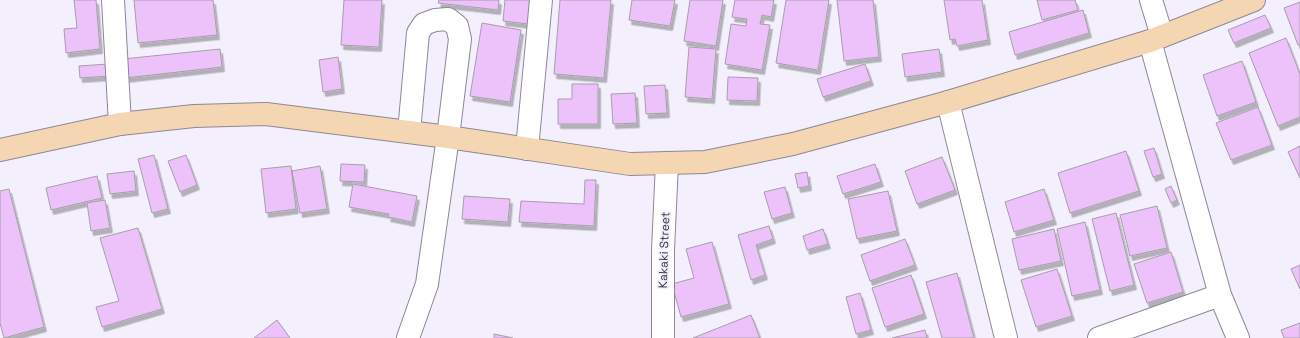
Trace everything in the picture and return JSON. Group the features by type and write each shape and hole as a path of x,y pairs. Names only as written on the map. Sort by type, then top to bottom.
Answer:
{"street":[{"path":"113,0 120,124"},
{"path":"527,149 541,0"},
{"path":"1151,0 1156,39 1220,295 1238,338"},
{"path":"0,150 120,124 194,116 266,114 448,137 630,164 705,162 793,144 948,102 1156,39 1254,0"},
{"path":"408,338 427,284 448,137 460,39 457,26 448,19 435,20 424,24 418,33 409,132"},
{"path":"948,102 1006,338"},
{"name":"Kakaki Street","path":"663,338 663,250 668,163"},
{"path":"1099,338 1220,295"}],"building":[{"path":"74,0 96,0 100,49 66,53 64,29 77,28"},
{"path":"134,0 213,0 217,35 138,43"},
{"path":"344,0 382,0 379,47 341,45"},
{"path":"439,0 499,0 498,10 438,3"},
{"path":"505,0 531,0 528,24 503,21"},
{"path":"560,0 611,0 604,78 554,74"},
{"path":"632,0 675,0 670,26 629,20"},
{"path":"690,0 723,0 716,46 684,41"},
{"path":"735,0 774,0 771,17 762,15 760,24 770,25 762,70 725,64 731,24 746,26 747,19 732,17"},
{"path":"786,0 829,0 818,70 776,63"},
{"path":"837,0 873,0 879,57 844,61"},
{"path":"944,0 982,0 988,40 957,46 955,39 950,40"},
{"path":"1037,0 1075,0 1078,10 1042,20"},
{"path":"1300,2 1300,44 1298,45 1284,8"},
{"path":"1083,10 1089,33 1015,55 1009,32"},
{"path":"1265,15 1271,28 1234,43 1228,30"},
{"path":"482,23 521,30 510,102 470,96"},
{"path":"1286,38 1300,74 1300,117 1278,126 1249,53"},
{"path":"689,47 716,49 712,99 685,97"},
{"path":"220,49 222,67 125,78 123,59"},
{"path":"939,49 942,72 905,77 902,54"},
{"path":"338,57 342,89 323,92 319,60"},
{"path":"1242,61 1256,102 1217,116 1203,75"},
{"path":"108,64 109,76 80,78 79,66"},
{"path":"865,64 871,81 823,97 817,79"},
{"path":"728,77 758,78 757,101 727,100"},
{"path":"572,84 598,84 598,124 558,124 558,99 572,99"},
{"path":"665,85 667,113 646,114 644,86"},
{"path":"635,93 637,123 613,124 611,94"},
{"path":"1258,107 1272,145 1231,160 1216,123"},
{"path":"1300,146 1300,178 1288,152"},
{"path":"1154,148 1162,174 1153,177 1144,151"},
{"path":"1126,151 1139,191 1070,213 1058,173"},
{"path":"154,155 168,209 152,213 138,159"},
{"path":"186,155 197,185 180,192 168,161"},
{"path":"942,157 955,190 917,204 905,171"},
{"path":"341,164 365,165 364,182 340,181"},
{"path":"875,164 881,182 843,194 837,176"},
{"path":"291,166 296,209 266,213 261,169"},
{"path":"320,166 327,209 300,213 292,171"},
{"path":"134,171 136,191 110,194 107,174"},
{"path":"807,172 809,186 798,188 795,174"},
{"path":"97,176 102,198 51,210 46,188"},
{"path":"585,180 596,180 594,226 519,222 521,201 584,204"},
{"path":"353,184 417,196 412,222 388,217 389,214 349,207"},
{"path":"1171,186 1177,200 1171,203 1165,189"},
{"path":"785,187 792,213 772,219 764,192"},
{"path":"9,189 44,327 4,338 0,323 0,191"},
{"path":"1044,189 1054,220 1014,232 1005,202"},
{"path":"888,191 897,231 857,239 848,199"},
{"path":"464,196 510,199 508,222 462,219"},
{"path":"105,200 110,228 91,231 87,203"},
{"path":"1157,206 1167,248 1130,256 1120,215"},
{"path":"1116,213 1134,285 1110,291 1092,219"},
{"path":"1085,222 1100,290 1072,296 1057,229"},
{"path":"769,226 773,239 756,245 765,275 751,280 738,235"},
{"path":"138,228 162,309 102,327 96,307 119,301 100,238"},
{"path":"823,229 828,244 807,250 803,236"},
{"path":"1054,229 1061,261 1019,270 1012,239"},
{"path":"905,239 915,265 870,281 861,255"},
{"path":"712,242 729,304 681,317 672,284 694,278 686,249"},
{"path":"1171,252 1183,292 1147,303 1134,264"},
{"path":"1300,265 1300,289 1291,269"},
{"path":"1057,269 1072,316 1036,327 1021,280"},
{"path":"957,273 974,338 942,338 926,282"},
{"path":"911,275 924,314 885,327 872,288"},
{"path":"860,293 871,330 856,334 846,297"},
{"path":"751,315 760,338 693,338"},
{"path":"277,320 290,338 254,338"},
{"path":"1300,323 1300,338 1284,338 1281,330"},
{"path":"925,330 927,338 892,338"},
{"path":"494,334 513,338 494,338"}]}
